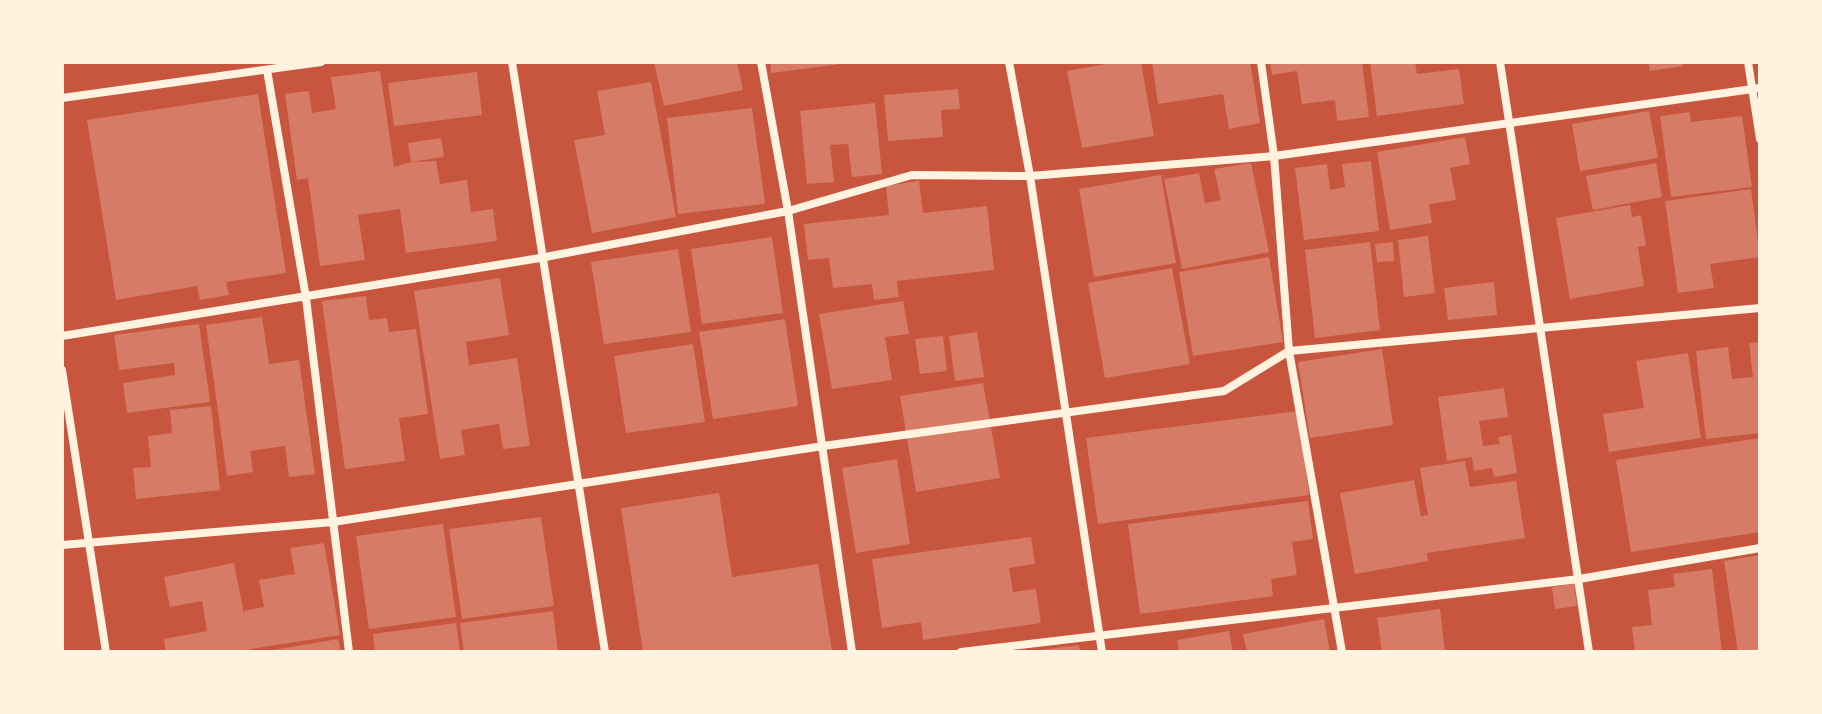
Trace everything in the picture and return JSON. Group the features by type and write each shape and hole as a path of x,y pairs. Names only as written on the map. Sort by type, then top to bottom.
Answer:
{"street":[{"path":"62,98 321,62"},
{"path":"512,62 540,258 605,652"},
{"path":"761,62 788,211 852,652"},
{"path":"1009,62 1030,176 1102,652"},
{"path":"1261,62 1274,156 1289,351 1342,652"},
{"path":"1500,62 1589,652"},
{"path":"1748,62 1756,89 1760,139"},
{"path":"267,70 306,298 349,652"},
{"path":"62,336 540,258 788,211 912,175 1030,176 1274,156 1756,89"},
{"path":"62,545 333,522 823,446 1224,391 1289,351 1760,308"},
{"path":"62,370 106,652"},
{"path":"961,652 1579,579 1760,548"}],"building":[{"path":"654,62 737,62 743,90 664,106"},
{"path":"770,62 840,62 841,64 771,73"},
{"path":"1118,62 1141,62 1154,136 1082,148 1067,71"},
{"path":"1152,62 1250,62 1260,123 1229,129 1223,94 1158,104"},
{"path":"1270,62 1362,62 1369,117 1337,121 1335,100 1302,104 1297,71 1272,75"},
{"path":"1370,62 1415,62 1417,74 1459,69 1464,104 1377,116"},
{"path":"1648,62 1682,62 1683,66 1650,71"},
{"path":"380,71 394,167 411,162 436,161 440,184 467,180 471,212 493,209 497,241 406,253 400,209 358,215 365,260 320,266 308,178 297,180 285,94 309,91 312,113 336,109 331,77"},
{"path":"477,72 482,115 394,126 388,83"},
{"path":"651,82 676,217 592,233 574,140 605,135 597,91"},
{"path":"958,89 960,109 941,110 943,137 888,141 884,95"},
{"path":"258,94 286,273 226,282 229,295 200,300 197,286 116,300 87,120"},
{"path":"875,103 882,174 852,177 848,144 830,145 834,182 807,184 800,111"},
{"path":"752,108 765,204 678,214 667,118"},
{"path":"1649,111 1658,158 1580,171 1572,124"},
{"path":"1690,112 1691,122 1742,116 1752,187 1671,197 1660,116"},
{"path":"1465,137 1470,164 1450,168 1456,200 1429,204 1432,223 1390,230 1377,152"},
{"path":"441,138 444,157 411,162 408,143"},
{"path":"1371,161 1379,231 1304,240 1295,168 1327,164 1330,190 1345,187 1342,164"},
{"path":"1251,163 1269,252 1182,269 1164,179 1199,173 1205,203 1221,200 1214,169"},
{"path":"1656,163 1662,197 1593,210 1586,176"},
{"path":"1161,175 1176,263 1094,277 1079,189"},
{"path":"919,181 923,213 987,206 994,270 897,281 899,297 874,300 872,284 833,288 829,258 808,260 804,224 889,215 886,186"},
{"path":"1751,189 1760,257 1710,264 1714,288 1678,293 1665,201"},
{"path":"1630,205 1632,217 1641,215 1646,246 1638,247 1644,286 1570,299 1556,218"},
{"path":"1428,236 1435,293 1404,297 1398,240"},
{"path":"772,237 783,313 702,324 691,249"},
{"path":"1370,242 1380,330 1315,338 1305,250"},
{"path":"1393,242 1394,261 1377,262 1375,244"},
{"path":"678,249 691,332 604,344 591,262"},
{"path":"1269,257 1283,342 1193,356 1179,272"},
{"path":"1172,268 1190,364 1105,378 1088,283"},
{"path":"500,278 509,335 466,342 469,365 517,358 530,446 503,449 499,424 461,430 465,455 440,459 414,291"},
{"path":"1494,282 1497,315 1448,320 1444,288"},
{"path":"366,296 369,320 387,318 389,332 416,329 428,414 399,418 405,461 345,469 322,301"},
{"path":"903,301 909,334 885,337 892,380 832,389 819,314"},
{"path":"262,317 269,364 299,360 315,474 289,477 285,446 250,451 253,472 227,476 206,325"},
{"path":"785,319 798,406 713,419 699,332"},
{"path":"199,324 210,402 127,413 123,383 175,375 174,363 119,370 114,335"},
{"path":"977,332 984,377 955,381 949,336"},
{"path":"943,336 947,371 920,374 915,339"},
{"path":"1760,342 1760,433 1706,439 1696,351 1728,347 1732,379 1753,377 1749,343"},
{"path":"693,344 705,422 626,433 614,356"},
{"path":"1382,349 1393,425 1310,438 1298,362"},
{"path":"1688,353 1701,438 1609,452 1603,414 1644,408 1636,361"},
{"path":"983,383 1000,478 916,492 900,396"},
{"path":"1504,388 1508,417 1479,421 1483,446 1500,444 1498,437 1511,435 1517,473 1494,477 1492,468 1474,471 1472,457 1447,461 1438,397"},
{"path":"211,406 220,490 136,499 133,468 151,467 148,436 172,433 170,410"},
{"path":"1298,411 1309,495 1098,524 1086,438"},
{"path":"1760,438 1760,532 1631,552 1616,460"},
{"path":"897,459 910,544 856,553 842,468"},
{"path":"1465,461 1470,487 1516,481 1525,538 1427,553 1428,561 1355,574 1340,493 1414,480 1421,516 1428,515 1420,468"},
{"path":"719,493 732,577 818,564 832,651 643,652 621,508"},
{"path":"1308,501 1313,539 1292,542 1297,575 1271,579 1273,596 1140,614 1128,524"},
{"path":"541,517 554,606 462,619 449,529"},
{"path":"443,524 456,617 369,629 356,536"},
{"path":"1031,537 1035,564 1009,568 1013,592 1036,589 1041,623 923,640 921,622 882,628 872,559"},
{"path":"324,543 340,635 250,649 251,652 166,652 164,639 207,631 202,601 170,607 164,577 234,563 245,619 244,611 264,607 259,580 295,574 290,548"},
{"path":"1760,555 1760,652 1738,652 1724,561"},
{"path":"1712,569 1722,652 1635,652 1632,627 1652,625 1648,590 1675,587 1673,574"},
{"path":"1574,584 1577,606 1555,609 1552,587"},
{"path":"1440,609 1445,652 1382,652 1377,618"},
{"path":"553,611 558,652 464,652 460,623"},
{"path":"1324,619 1330,652 1247,652 1243,634"},
{"path":"456,623 460,652 375,652 373,634"},
{"path":"1229,631 1233,652 1179,652 1177,640"},
{"path":"338,639 341,652 273,652 273,650"},
{"path":"1079,645 1080,652 1040,652 1040,650"}]}
